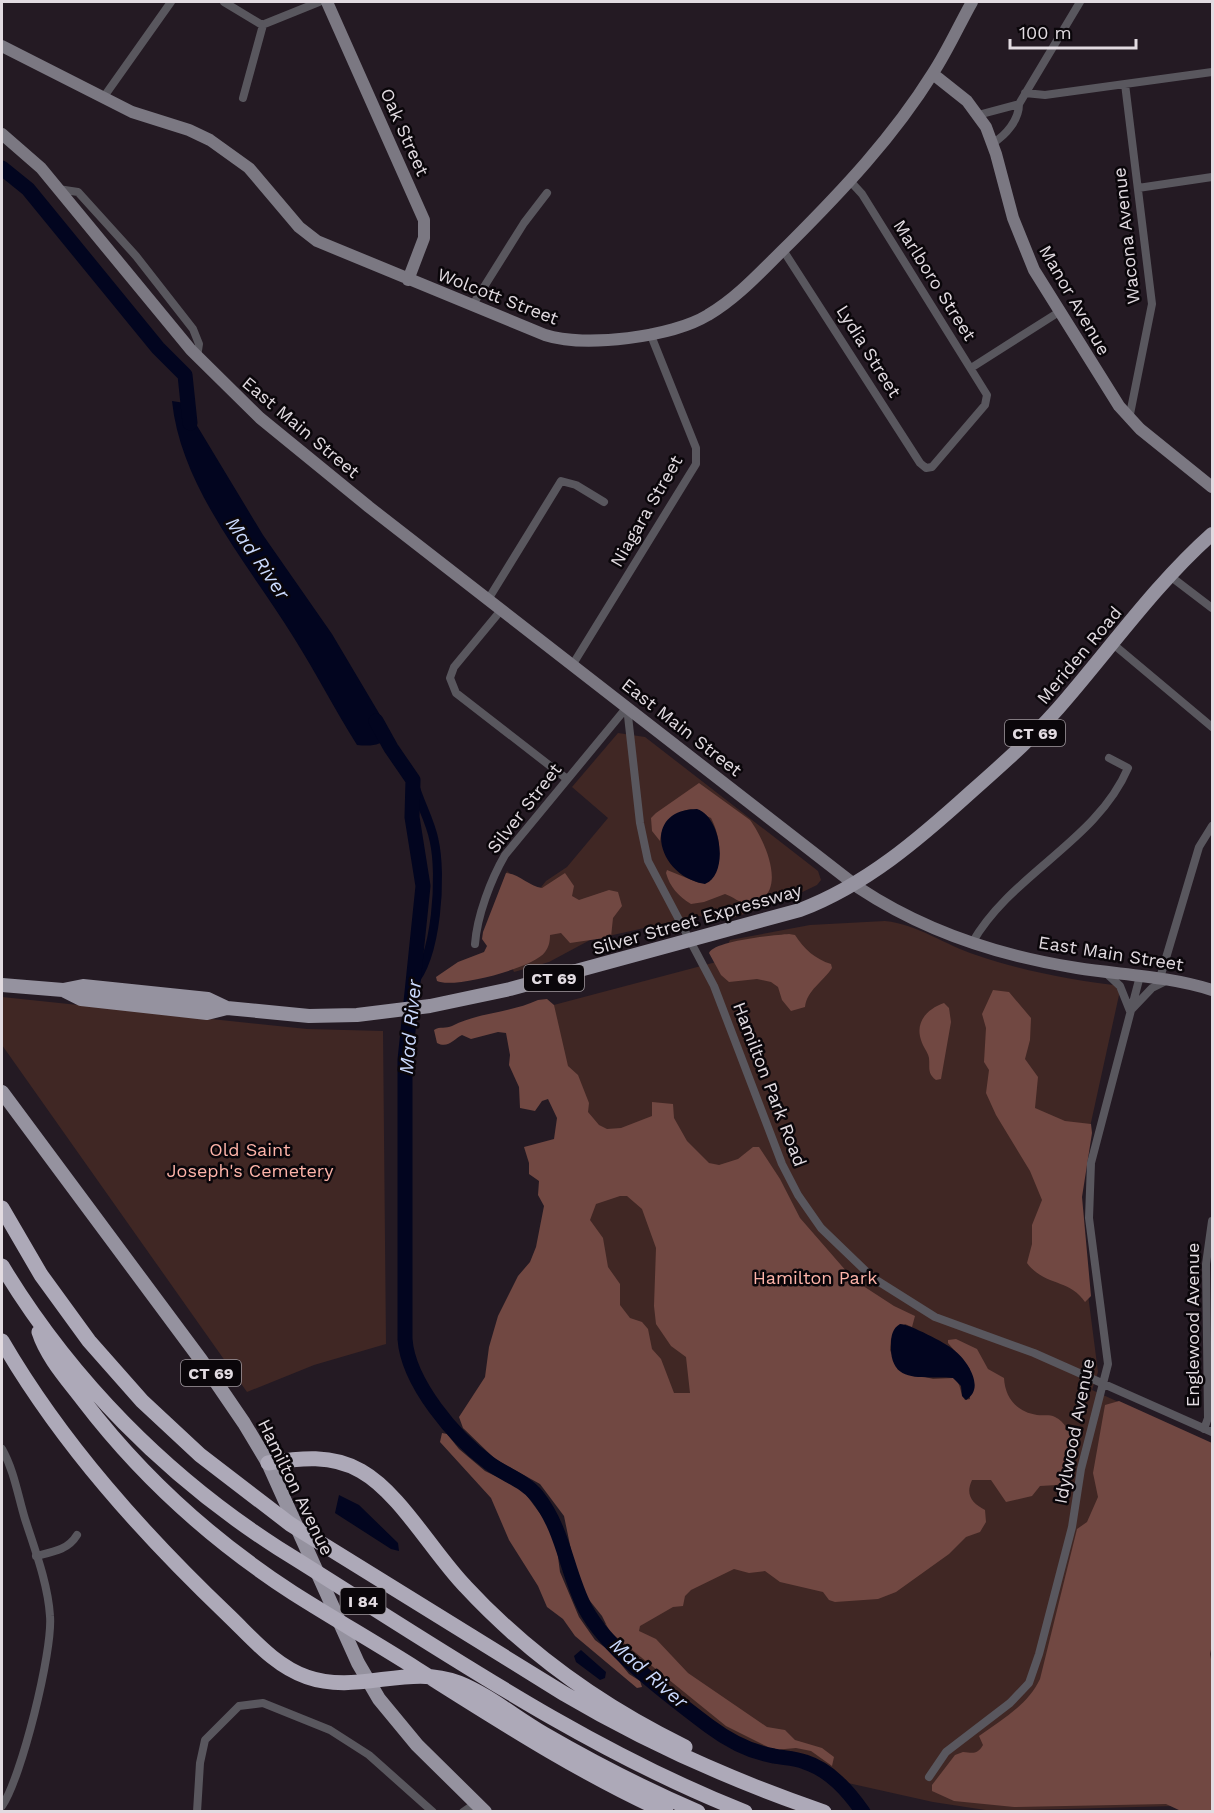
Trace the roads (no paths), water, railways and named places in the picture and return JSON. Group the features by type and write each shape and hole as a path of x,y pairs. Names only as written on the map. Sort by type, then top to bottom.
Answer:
{"highway":[{"name":"I 84","path":"2,1208 59,1301 106,1361 180,1438 243,1491 290,1524 571,1698 648,1740 720,1773 824,1812"},
{"name":"I 84","path":"2,1266 36,1317 81,1376 120,1419 178,1474 248,1528 576,1732 661,1776 745,1812"},
{"path":"36,1317 45,1348 108,1432 159,1486 229,1547 294,1593 522,1735 596,1777 666,1812"},
{"path":"2,1341 54,1421 117,1499 183,1572 269,1654 287,1668 314,1679 337,1683 369,1683 401,1677 442,1678 476,1692 580,1754 698,1812"},
{"path":"268,1463 323,1459 345,1464 368,1475 386,1491 465,1587 529,1647 610,1705 707,1758 720,1773"}],"main road":[{"name":"Oak Street","path":"327,2 424,220 424,238 408,280"},
{"name":"Wolcott Street","path":"2,46 132,112 189,129 210,140 249,168 299,227 312,238 545,336 567,341 599,341 686,325 715,311 783,250 851,182 933,74 972,2"},
{"name":"Manor Avenue","path":"933,74 960,94 978,115 993,143 1018,234 1038,278 1129,419 1212,487"},
{"name":"East Main Street","path":"2,134 32,158 197,357 281,436 855,885 915,919 972,943 1028,959 1104,972 1164,979 1212,990"},
{"name":"Meriden Road","path":"855,885 927,831 1028,740 1170,576 1212,534"},
{"name":"Silver Street Expressway","path":"2,985 63,990 81,999 207,1013 227,1008 325,1016 397,1011 510,989 677,944 800,910 855,885"},
{"name":"Hamilton Avenue","path":"2,1092 201,1359 244,1423 268,1463 369,1683 409,1736 480,1807"}],"street":[{"path":"103,98 171,2"},
{"path":"224,2 263,25"},
{"path":"263,25 320,2"},
{"path":"993,143 1006,132 1018,113 1019,104 1025,93 1080,2"},
{"path":"243,98 263,25"},
{"path":"1025,93 1045,95 1212,72"},
{"name":"Wacona Avenue","path":"1125,84 1152,304 1129,419"},
{"path":"978,115 1019,104"},
{"path":"1138,188 1212,177"},
{"name":"Marlboro Street","path":"851,182 862,194 988,397"},
{"name":"East Main Street","path":"58,189 76,191 136,256 193,329 199,344 197,357"},
{"path":"472,306 524,223 547,193"},
{"name":"Lydia Street","path":"783,250 920,463 927,468 935,464 985,405 988,397"},
{"path":"971,368 1059,312"},
{"name":"Niagara Street","path":"573,664 696,464 696,448 650,333"},
{"path":"489,598 561,481 576,485 604,502"},
{"path":"1170,576 1212,608"},
{"path":"502,609 454,667 450,678 456,693 567,779"},
{"path":"1113,644 1212,727"},
{"name":"Silver Street","path":"474,944 477,929 502,861 627,707"},
{"name":"Hamilton Park Road","path":"627,707 640,824 648,861 710,979 777,1155 812,1217 829,1238 863,1269 915,1306 947,1322 1023,1348 1208,1431"},
{"path":"972,943 987,917 1021,882 1094,820 1108,804 1128,768 1109,758"},
{"path":"1164,979 1199,847 1212,826"},
{"path":"1104,972 1120,986 1130,1011"},
{"name":"Idylwood Avenue","path":"929,1777 946,1752 1010,1703 1029,1683 1072,1527 1081,1469 1108,1364 1089,1218 1088,1191 1091,1163 1140,975"},
{"name":"Idylwood Avenue","path":"1130,1011 1164,979"},
{"name":"Englewood Avenue","path":"1208,1431 1206,1264 1212,1221"},
{"path":"2,1449 10,1467 36,1556 51,1617 49,1645 19,1768 2,1806"},
{"path":"36,1556 64,1549 72,1544 77,1535"},
{"path":"197,1812 200,1763 205,1740 239,1706 263,1703 330,1730 369,1755 433,1812"},
{"path":"463,1812 480,1807"}],"water":[{"path":"172,401 191,404 193,419 263,535 332,634 386,725 388,735 379,744 357,745 294,638 220,526 189,465 178,433"},
{"path":"697,809 706,814 712,823 719,846 720,858 717,870 713,879 705,884 689,879 675,869 666,857 662,844 662,831 667,820 679,812"},
{"path":"900,1324 936,1339 959,1355 972,1374 974,1389 972,1395 966,1400 962,1396 961,1386 953,1378 921,1377 902,1373 892,1358 891,1341 894,1330"},
{"path":"339,1495 359,1505 398,1543 399,1551 391,1549 335,1513"},
{"path":"581,1650 606,1672 605,1678 600,1680 576,1662 574,1656"}],"waterway":[{"name":"Mad River","path":"2,168 28,189 158,348 185,375 190,423"},
{"name":"Mad River","path":"376,721 413,780 412,817 423,886 405,1060 405,1339 408,1356 415,1373 435,1408 462,1439 489,1463 527,1486 537,1496 553,1523 585,1608 595,1624 624,1656 677,1701 732,1741 757,1752 801,1761 822,1770 845,1789 863,1812"},
{"path":"412,984 427,955 432,936 437,894 436,855 432,833 414,783"}],"park label":[{"name":"Old Saint Joseph's Cemetery","path":"250,1159"},
{"name":"Hamilton Park","path":"815,1277"}]}
